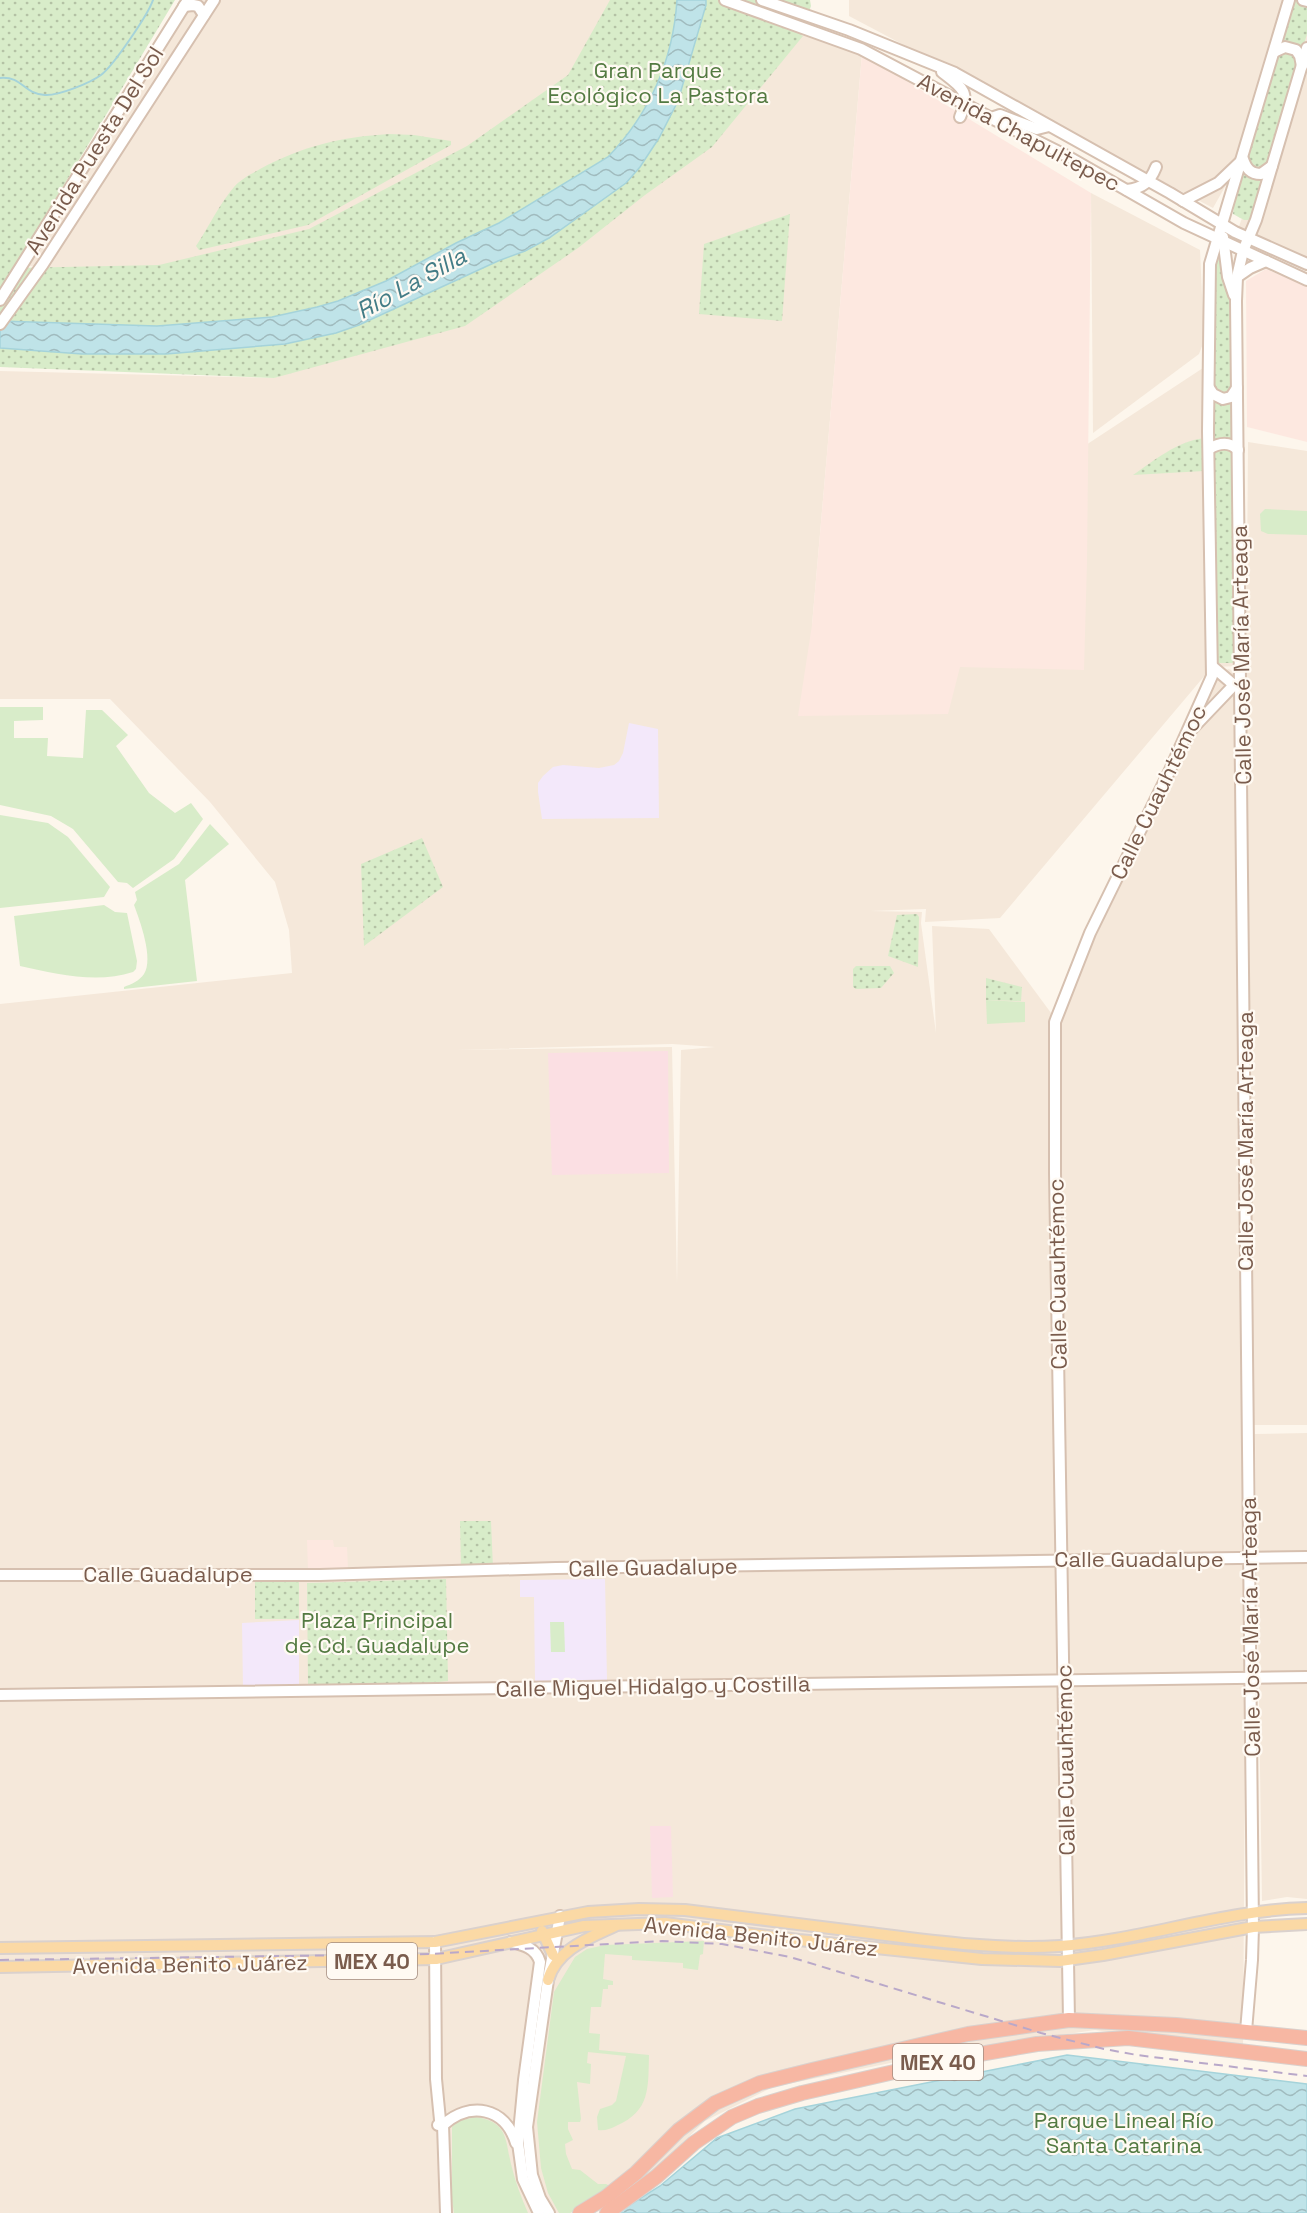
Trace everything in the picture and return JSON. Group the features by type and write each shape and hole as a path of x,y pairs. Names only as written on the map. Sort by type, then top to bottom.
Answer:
{"highway":[{"name":"MEX 40","path":"580,2213 606,2197 636,2173 696,2116 715,2103 760,2083 968,2034 1069,2020 1216,2028 1307,2038"},
{"path":"1128,2038 1200,2032 1216,2028"},
{"name":"MEX 40","path":"607,2213 656,2177 694,2143 732,2117 758,2106 802,2093 1002,2050 1058,2042 1128,2038 1307,2059"}],"main road":[{"name":"Avenida Benito Juárez","path":"0,1948 435,1942 560,1916 618,1910 677,1909 986,1946 1068,1945 1253,1912 1307,1908"},
{"path":"532,1923 545,1934 553,1955"},
{"name":"Avenida Benito Juárez","path":"0,1967 436,1959 584,1926 620,1924 682,1924 799,1940 982,1959 1068,1960 1253,1927 1307,1924"},
{"path":"548,1980 555,1964 568,1950 620,1924"}],"street":[{"name":"Avenida Puesta Del Sol","path":"0,324 26,291 214,0"},
{"name":"Avenida Chapultepec","path":"725,0 861,49 1067,156 1184,223 1307,280"},
{"name":"Avenida Chapultepec","path":"762,0 849,30 955,73 1149,181 1221,224 1307,264"},
{"path":"1236,301 1220,240 1221,224 1290,0"},
{"path":"1303,0 1307,1"},
{"name":"Avenida Puesta Del Sol","path":"0,300 186,3"},
{"path":"186,3 198,6 204,15"},
{"path":"165,37 171,45 182,49"},
{"path":"1274,52 1285,47 1296,50 1302,66"},
{"name":"Calle José María Arteaga","path":"1246,2031 1252,1960 1253,1912 1237,683 1236,301 1243,251 1249,239 1307,48"},
{"path":"930,62 955,82 964,93 966,104 960,117"},
{"path":"991,118 1000,115 1037,129 1049,126"},
{"path":"1242,160 1253,173 1261,174 1272,166"},
{"path":"1183,201 1218,183 1242,160"},
{"path":"1127,190 1140,188 1149,181 1156,167"},
{"name":"Calle José María Arteaga","path":"1212,562 1209,449 1209,270 1212,253 1220,240"},
{"path":"1238,277 1250,268 1266,261"},
{"path":"1209,388 1213,394 1223,399 1231,397 1238,388"},
{"path":"1209,449 1223,443 1232,445 1238,450"},
{"name":"Calle Cuauhtémoc","path":"1069,2020 1055,1173 1055,1022 1090,933 1211,680 1213,667 1212,562"},
{"path":"1185,737 1237,683 1213,667"},
{"name":"Calle Guadalupe","path":"0,1575 351,1574 556,1568 1307,1557"},
{"name":"Calle Miguel Hidalgo y Costilla","path":"0,1695 1307,1677"},
{"path":"539,2213 530,2163 527,2127 548,1980 560,1916"},
{"path":"511,1941 528,1947 536,1953 540,1962 524,2080 519,2152"},
{"path":"435,1942 436,2079 446,2213"},
{"path":"440,2123 466,2112 479,2111 490,2113 507,2124 519,2152 524,2179 536,2200 549,2213"},
{"path":"439,2213 440,2123"}],"shaded area":[{"path":"193,0 663,0 591,96 272,279 28,266"},
{"path":"849,0 1307,0 1307,271 1235,237 1248,202 1239,162 1213,208 849,16"},
{"path":"789,31 862,54 812,625 1203,368 1239,575 1247,575 1248,442 1307,451 1307,1425 1252,1425 1240,666 1212,667 1000,918 925,922 926,909 870,911 922,912 921,923 936,1033 932,926 989,929 1054,1017 1049,1040 1057,1356 1059,1014 1216,679 1228,669 1238,672 1247,1431 1243,2052 1095,2030 944,2052 773,2087 705,2121 654,2171 590,2213 0,2213 0,1004 292,973 289,930 275,882 210,802 110,699 0,699 0,371 274,378","holes":["672,1044 715,1047 681,1050 677,1284 672,1047 455,1050"]},
{"path":"862,54 1091,193 1084,670 960,667 948,714 798,716 812,625"},
{"path":"1091,193 1200,250 1204,341 1199,354 1093,433"},
{"path":"1266,269 1307,286 1307,442 1247,427 1246,281"},
{"path":"629,723 658,729 659,818 542,819 538,783 543,776 553,767 563,765 599,768 614,765 623,753"},
{"path":"668,1051 669,1173 552,1175 548,1053"},
{"path":"1307,1433 1307,1899 1287,1897 1262,1901 1255,1434"},
{"path":"307,1540 333,1540 334,1547 347,1547 348,1569 308,1570"},
{"path":"605,1579 607,1680 535,1681 534,1597 520,1597 520,1580"},
{"path":"299,1620 299,1688 243,1689 242,1623"},
{"path":"650,1826 671,1826 673,1897 652,1898"}],"green space":[{"name":"Gran Parque Ecológico La Pastora","path":"0,0 175,0 14,268 159,265 309,229 467,146 568,75 610,0 810,0 811,6 801,35 803,36 712,147 645,195 578,248 465,326 274,378 0,367"},
{"path":"1294,0 1307,0 1307,34 1253,216 1244,220 1233,214 1235,197"},
{"path":"389,134 414,135 451,141 451,145 308,225 199,250 196,246 229,193 250,175 292,154 323,144"},
{"path":"790,214 782,321 699,314 704,244"},
{"path":"1221,255 1231,299 1234,388 1225,395 1215,390 1214,384 1215,265"},
{"path":"1214,402 1235,402 1239,663 1217,663"},
{"path":"1204,438 1204,471 1133,475 1184,443"},
{"path":"1265,509 1307,511 1307,535 1268,534 1261,531 1260,514"},
{"path":"0,707 43,707 43,720 14,721 14,738 48,738 47,756 83,758 86,710 102,710 128,735 116,746 149,793 175,813 191,803 203,819 174,859 133,888 127,883 118,882 73,829 51,816 0,805"},
{"path":"0,815 48,823 68,837 110,887 104,897 0,908"},
{"path":"210,824 229,844 185,880 197,981 124,989 144,974 148,959 140,920 134,905 137,900 135,892 179,864"},
{"path":"422,838 443,887 364,946 361,864"},
{"path":"104,905 115,912 127,913 137,961 133,972 119,976 91,977 62,975 20,966 14,916"},
{"path":"917,914 919,917 918,967 888,956 897,915"},
{"path":"856,966 890,966 894,973 881,988 856,989 853,987 853,969"},
{"path":"986,978 1022,987 1021,1001 986,1000"},
{"path":"986,1000 1025,1002 1025,1022 987,1024"},
{"path":"460,1521 491,1521 493,1568 461,1569"},
{"path":"255,1579 299,1579 299,1619 255,1619"},
{"name":"Plaza Principal de Cd. Guadalupe","path":"446,1579 448,1681 420,1684 308,1686 307,1583"},
{"path":"550,1622 564,1622 565,1652 551,1652"},
{"path":"704,1941 698,1970 683,1968 683,1963 632,1960 632,1956 605,1954 603,1979 613,1981 613,1985 608,1985 608,1989 603,1989 601,2007 591,2007 589,2033 600,2034 599,2050 649,2055 647,2088 642,2105 636,2113 614,2127 598,2130 597,2117 600,2109 616,2101 626,2056 588,2052 587,2063 591,2064 590,2084 577,2082 581,2119 580,2122 568,2122 568,2129 573,2140 565,2144 566,2154 572,2169 580,2170 598,2184 612,2187 570,2213 559,2213 548,2193 541,2168 537,2122 554,1992 575,1957 587,1949 605,1945"},
{"path":"476,2117 486,2119 500,2127 506,2139 514,2177 528,2213 454,2213 452,2127 458,2121"}],"water":[{"name":"Río La Silla","path":"677,0 706,0 706,5 678,101 659,138 640,167 626,183 549,238 525,251 498,261 359,325 336,333 285,344 166,354 82,354 0,348 0,321 157,326 272,317 317,307 386,281 456,243 499,223 608,157 623,140 648,104 665,65 671,44"},
{"name":"Parque Lineal Río Santa Catarina","path":"1067,2055 1307,2084 1307,2213 617,2213 660,2186 717,2138 795,2109"}],"waterway":[{"path":"0,78 14,80 32,92 45,95 66,91 89,82 101,75 113,62 138,28 153,0"}],"railway":[{"path":"0,1960 429,1954 662,1941 722,1944 790,1957 1041,2033 1104,2049 1307,2076"}]}
